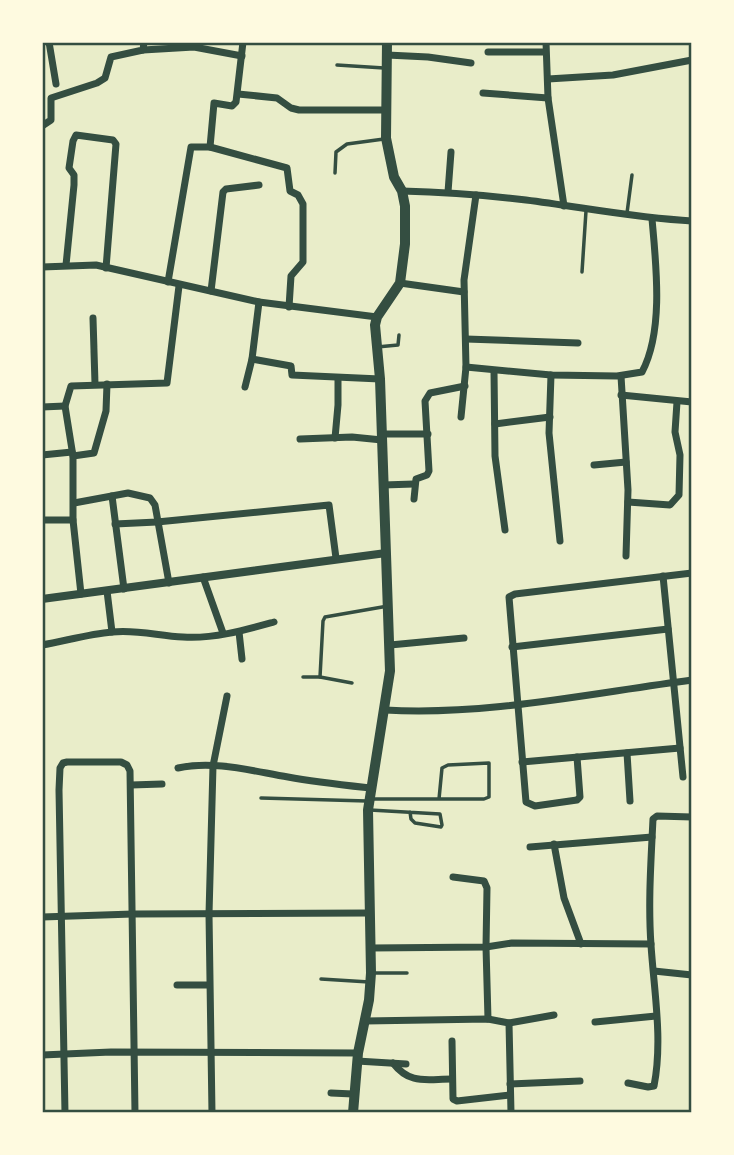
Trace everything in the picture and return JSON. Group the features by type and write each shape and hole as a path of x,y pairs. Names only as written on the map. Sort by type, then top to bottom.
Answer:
{"main road":[{"path":"353,1113 353,1094 371,977 369,800 390,671 380,379 375,347 377,317 400,283 405,244 405,206 402,191 394,177 386,138 387,42"}],"street":[{"path":"48,42 56,84"},
{"path":"210,147 214,103 235,105 243,42"},
{"path":"545,42 548,98 564,206"},
{"path":"42,126 51,120 51,98 105,78 111,57 143,46 194,47 242,56"},
{"path":"488,52 545,52"},
{"path":"387,55 428,57 471,64"},
{"path":"548,79 613,75 692,60"},
{"path":"483,93 548,98"},
{"path":"238,94 277,98 299,110 386,110"},
{"path":"66,265 74,185 74,175 69,168 76,135 113,140 116,144 106,268"},
{"path":"168,282 191,147 210,147 287,168 290,191 298,195 303,204 303,261 300,268 292,272 289,307"},
{"path":"447,192 452,152"},
{"path":"211,291 223,191 259,185"},
{"path":"402,191 447,192 586,208 652,219 692,221"},
{"path":"461,416 466,367 464,292 476,195"},
{"path":"466,367 551,375 621,376 642,372 648,360 658,290 652,219"},
{"path":"42,267 66,265 106,268 259,302 377,317"},
{"path":"400,283 464,292"},
{"path":"81,594 73,520 73,454 65,406 71,386 167,383 180,286"},
{"path":"245,387 252,359 259,302"},
{"path":"93,318 95,384"},
{"path":"466,339 578,343"},
{"path":"252,359 291,366 292,375 380,379"},
{"path":"494,371 495,456 505,530"},
{"path":"551,375 551,459 560,541"},
{"path":"621,376 628,502 626,556"},
{"path":"335,438 338,377"},
{"path":"42,455 94,453 106,411 107,384"},
{"path":"414,499 416,479 427,475 429,471 426,396 465,386"},
{"path":"621,395 692,402"},
{"path":"628,502 670,505 679,495 680,455 674,432 677,402"},
{"path":"42,407 65,406"},
{"path":"495,424 550,416"},
{"path":"300,439 428,433"},
{"path":"680,455 692,456"},
{"path":"594,465 626,462"},
{"path":"383,485 414,484"},
{"path":"74,503 128,493 150,498 155,505 169,583"},
{"path":"112,496 124,589"},
{"path":"115,524 329,505 332,510 336,558"},
{"path":"42,520 73,520"},
{"path":"42,599 386,553"},
{"path":"577,757 580,797 572,802 535,806 526,802 509,597 515,594 692,573"},
{"path":"663,576 683,777"},
{"path":"203,577 223,633"},
{"path":"107,591 112,632"},
{"path":"42,645 112,632 136,631 184,637 239,632 274,622"},
{"path":"512,647 668,629"},
{"path":"239,632 242,659"},
{"path":"390,645 464,638"},
{"path":"385,710 425,712 692,680"},
{"path":"212,1113 209,914 213,766 228,696"},
{"path":"522,762 680,748"},
{"path":"627,753 631,801"},
{"path":"65,1113 60,768 67,762 121,762 127,765 130,771 131,785 132,1052 135,1113"},
{"path":"178,768 196,764 230,766 315,782 369,800"},
{"path":"131,785 162,784"},
{"path":"628,1083 654,1086 657,1065 651,944 652,837 655,817 692,817"},
{"path":"530,847 652,837"},
{"path":"554,844 564,898 581,944"},
{"path":"453,877 484,881 487,888 488,1019"},
{"path":"42,917 370,913"},
{"path":"372,948 486,947 512,943 651,944"},
{"path":"654,971 692,975"},
{"path":"177,985 209,985"},
{"path":"365,1021 488,1019 509,1023 554,1015"},
{"path":"595,1022 656,1016"},
{"path":"509,1023 509,1113"},
{"path":"452,1041 453,1099 457,1101 510,1095"},
{"path":"42,1055 210,1053 358,1057 406,1064"},
{"path":"393,1063 402,1074 413,1079 452,1079"},
{"path":"510,1084 580,1081"},
{"path":"331,1093 353,1094"}],"lane":[{"path":"337,65 386,68"},
{"path":"335,173 336,152 347,144 386,138"},
{"path":"626,215 632,175"},
{"path":"582,272 586,208"},
{"path":"375,347 398,345 399,335"},
{"path":"320,677 323,621 326,617 388,606"},
{"path":"303,677 352,683"},
{"path":"261,799 369,800 484,799 489,797 489,763 448,765 442,768 439,799"},
{"path":"369,800 410,812 440,814 442,825 440,827 415,823 410,812"},
{"path":"321,979 407,973"}]}
